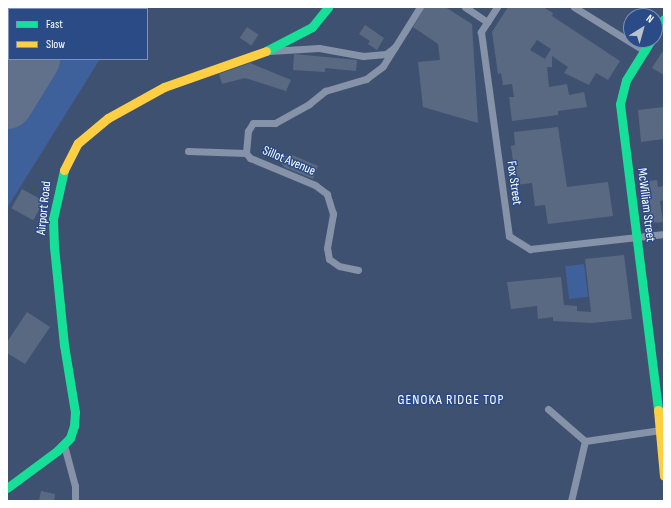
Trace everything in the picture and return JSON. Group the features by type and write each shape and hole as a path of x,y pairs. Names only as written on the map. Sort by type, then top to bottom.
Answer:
{"street":[{"name":"Airport Road","path":"7,488 64,445 70,438 75,412 64,345 54,247 53,219 61,176 78,143 125,107 164,86 267,52 312,27 328,7"},
{"path":"267,52 319,48 363,56 386,54 395,47 420,7"},
{"path":"465,7 487,22"},
{"name":"Fox Street","path":"497,7 481,32 509,236 530,249 637,236"},
{"path":"574,7 645,51"},
{"name":"Sillot Avenue","path":"358,270 339,266 329,259 328,248 333,214 327,194 315,185 250,158 246,153 248,131 253,123 275,123 309,104 325,91 366,80 383,66 395,47"},
{"name":"McWilliam Street","path":"647,48 626,80 620,104 661,402 660,430 664,476"},
{"path":"188,151 246,153"},
{"path":"637,236 664,234"},
{"path":"548,409 585,441 660,430"},
{"path":"571,501 585,441"},
{"path":"64,445 76,486 75,501"}],"shaded area":[{"path":"7,7 55,7 8,8 8,60 21,60 7,83"},
{"path":"44,60 99,60 7,208 7,120"},
{"path":"584,264 588,297 569,299 565,266"}],"building":[{"path":"425,7 445,7 472,24 478,123 423,107 418,62 440,60 438,44 413,27"},
{"path":"508,7 543,7 553,13 552,16 620,61 608,80 596,73 589,85 564,73 568,67 552,56 552,67 547,67 549,87 567,84 569,95 584,92 587,107 558,111 558,115 512,121 509,97 514,97 512,84 503,85 501,73 498,74 492,32","holes":["537,40 551,49 545,59 530,50"]},
{"path":"365,25 384,38 377,50 368,44 370,41 359,34"},
{"path":"247,27 259,35 251,46 240,38"},
{"path":"664,49 664,75 652,68"},
{"path":"294,54 357,60 356,71 325,68 325,72 293,70"},
{"path":"250,63 291,80 286,91 245,78 222,84 219,74"},
{"path":"664,107 664,139 641,142 638,110"},
{"path":"558,127 567,187 608,182 613,216 548,224 545,205 535,206 532,183 516,185 511,146 515,145 514,132"},
{"path":"290,154 318,166 313,179 284,167 281,163 284,155 289,156"},
{"path":"657,180 658,187 664,186 664,200 660,201 663,222 652,223 647,220 641,182"},
{"path":"22,189 44,201 33,220 11,208"},
{"path":"624,255 632,319 592,323 553,321 553,317 538,319 537,306 511,309 507,282 561,277 564,305 577,306 577,311 591,312 585,259"},
{"path":"27,312 50,327 25,364 7,353 7,342"},
{"path":"41,491 55,494 54,501 39,501"}],"runway":[{"path":"7,103 33,60"}],"traffic: fast":[{"path":"266,51 312,27 328,7"},
{"path":"646,48 626,80 620,104 658,410"},
{"path":"7,488 57,451 70,438 74,426 75,412 64,345 54,247 53,219 64,170"}],"traffic: slow":[{"path":"64,170 78,143 108,118 164,87 266,51"},
{"path":"658,410 664,476"}],"district":[{"name":"GENOKA RIDGE TOP","path":"451,400"}]}
